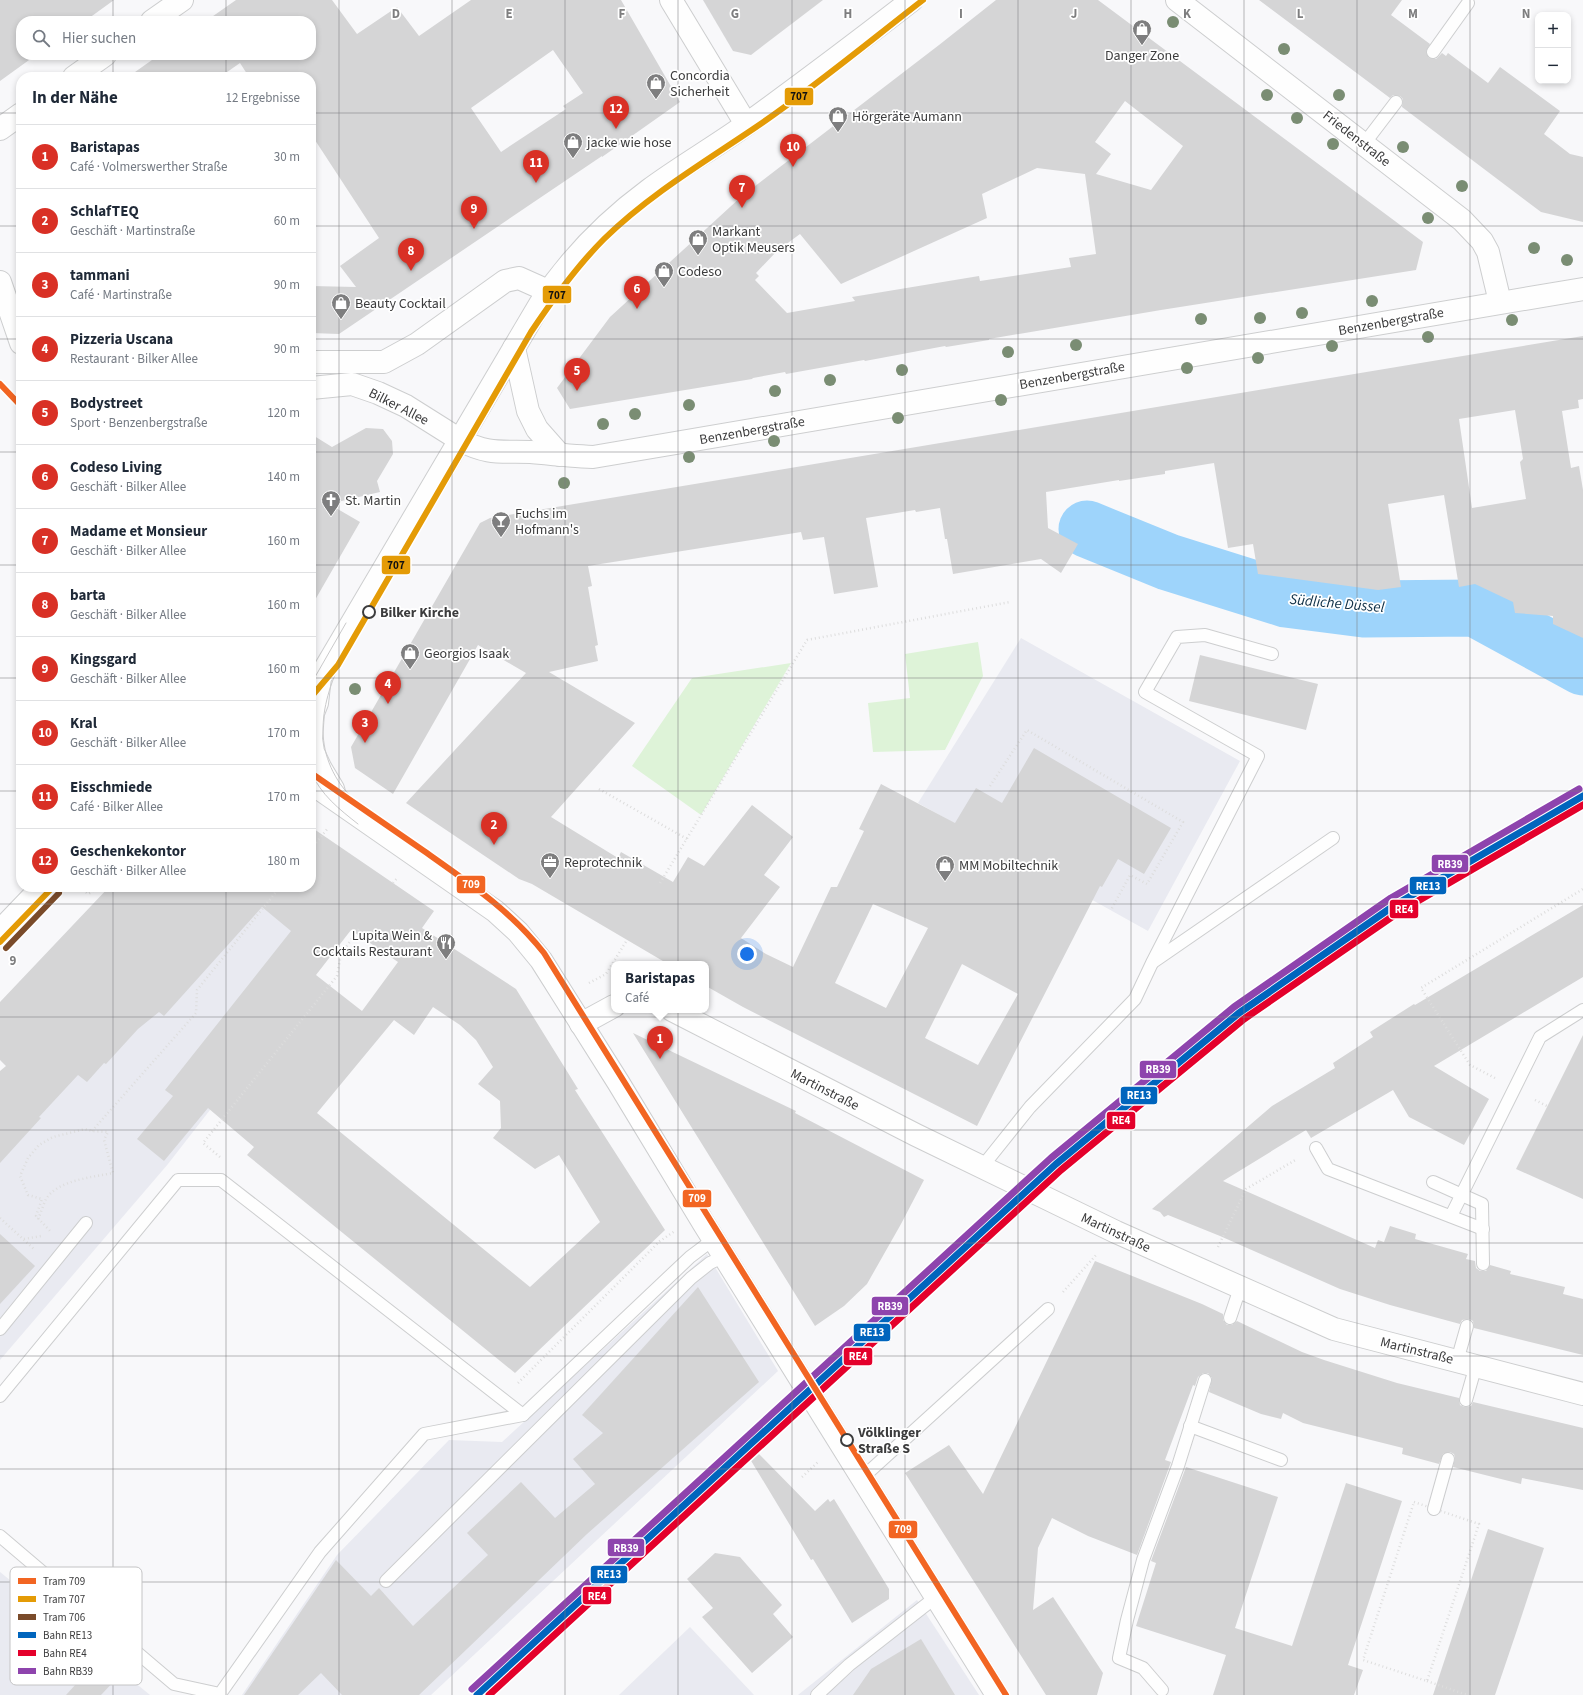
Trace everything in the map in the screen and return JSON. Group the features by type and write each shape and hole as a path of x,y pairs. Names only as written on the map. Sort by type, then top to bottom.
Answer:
{"street":[{"path":"159,16 182,0"},
{"path":"671,0 746,124"},
{"path":"316,679 548,292 574,259 624,210 648,190 746,124 912,0"},
{"name":"Friedenstraße","path":"1177,0 1462,220 1482,241 1488,252 1500,302"},
{"path":"81,72 98,60"},
{"path":"0,129 16,118"},
{"path":"316,362 384,362 417,344 505,281 519,278 548,292"},
{"path":"0,282 16,328"},
{"name":"Benzenbergstraße","path":"460,440 475,448 502,453 530,452 593,457 1583,289"},
{"path":"514,348 528,411 537,429 560,455"},
{"path":"378,393 384,362"},
{"name":"Bilker Allee","path":"316,388 352,384 378,393 406,406 460,440"},
{"path":"316,692 316,706"},
{"path":"316,758 333,789 336,800"},
{"path":"316,786 495,911 518,932 541,960 997,1695"},
{"path":"0,932 37,892"},
{"path":"581,1024 611,1008"},
{"name":"Martinstraße","path":"678,1013 916,1135 1116,1232 1334,1329 1583,1394"}],"lane":[{"path":"1433,52 1468,4"},
{"path":"1364,144 1396,102"},
{"path":"982,1167 1030,1107 1136,999 1152,963 1258,756 1145,692 1177,637 1204,635 1272,654"},
{"path":"1152,963 1333,838"},
{"path":"1451,1216 1540,1038 1583,1010"},
{"path":"1316,1148 1328,1169 1483,1229"},
{"path":"0,1396 178,1180 221,1180 523,1415"},
{"path":"1433,1182 1482,1204 1484,1264"},
{"path":"0,1329 86,1223"},
{"path":"142,1657 174,1684 220,1694 320,1552 424,1434 523,1415 690,1257 719,1247"},
{"path":"386,1581 691,1278 710,1263 719,1247"},
{"path":"1230,1318 1240,1288"},
{"path":"862,1478 1048,1309"},
{"path":"1466,1400 1467,1326"},
{"path":"1162,1690 1143,1668 1119,1658 1127,1620 1144,1560 1205,1380"},
{"path":"1190,1426 1281,1460"},
{"path":"1434,1509 1448,1459"},
{"path":"0,1536 36,1567"},
{"path":"817,1695 849,1665 936,1597"}],"path":[{"path":"660,883 807,640 1010,602"},
{"path":"990,786 1027,730 1183,822 1147,884 1130,875 1111,910"},
{"path":"600,789 687,840"},
{"path":"316,843 322,836"},
{"path":"1547,1106 1470,1066 1421,988 1583,889"},
{"path":"92,1131 196,1013 197,990 276,892"},
{"path":"221,1158 203,1143 337,976 341,954 359,929"},
{"path":"614,961 627,940"},
{"path":"564,997 606,974 611,966"},
{"path":"38,1219 47,1198 62,1186 82,1179 113,1173 104,1140 108,1132 85,1129 53,1137 39,1145 28,1158 20,1176 28,1195 42,1199 36,1216 38,1219 52,1232"},
{"path":"1206,1272 1246,1189 1316,1148"},
{"path":"514,1387 660,1241 699,1215"},
{"path":"0,1218 52,1264"},
{"path":"1048,1309 1116,1232"},
{"path":"24,1239 41,1236"},
{"path":"802,1477 818,1462"},
{"path":"1427,1681 1479,1524 1414,1502 1363,1660 1467,1695"}],"shaded area":[{"path":"1021,638 1240,761 1148,931 918,803"},
{"path":"251,892 316,892 353,926 168,1164 0,1360 0,1089"},
{"path":"707,1254 778,1371 431,1695 242,1695 337,1555 449,1440 502,1442"},
{"path":"0,1572 10,1580 10,1685 138,1685 150,1695 0,1695"},
{"path":"917,1600 979,1695 798,1695"},
{"path":"690,1627 754,1695 619,1695"}],"green space":[{"path":"978,642 983,676 945,750 873,752 868,703 910,698 905,654"},
{"path":"791,663 701,815 632,766 692,678"}],"building":[{"path":"0,0 114,0 92,16 16,16 16,60 29,60 0,81"},
{"path":"236,0 332,0 357,34 397,7 419,36 471,0 621,0 680,102 602,157 339,334 316,333 316,286 356,287 340,266 379,238 316,142 316,72 246,72 240,63 227,72 135,72 152,60 316,60 316,16 213,16","holes":["553,50 583,93 563,106 566,109 501,152 471,108"]},
{"path":"703,0 823,0 751,55 733,51"},
{"path":"996,0 1098,0 1423,242 1416,270 1161,310 865,361 786,374 785,372 752,379 570,409 557,388 610,317 742,196","holes":["1125,101 1183,146 1151,190 1096,174 1111,154 1095,142","1037,168 1085,174 1096,254 1069,258 1071,267 980,281 979,276 852,297 855,301 787,313 755,280 759,276 756,273 777,251 800,234 841,284 987,218 982,194"]},
{"path":"1259,0 1402,0 1391,15 1430,44 1426,52 1429,58 1436,59 1442,53 1446,56 1448,53 1488,83 1500,67 1560,111 1544,134 1570,154 1583,157 1583,222 1541,212 1402,107 1403,99 1400,96 1393,95 1390,98"},
{"path":"1583,336 1583,399 1578,400 1579,408 1562,411 1571,468 1579,466 1583,490 1583,638 1553,624 1553,616 1515,613 1513,602 1475,584 1459,587 1444,495 1388,504 1401,587 1378,590 1258,574 1253,544 1228,548 1214,463 1165,471 1165,474 1046,492 1048,528 1078,544 1061,573 1041,559 953,574 940,508 916,512 915,510 866,518 878,587 834,594 824,537 803,540 801,532 588,566 592,586 588,587 598,645 595,646 598,661 549,672 635,723 551,817 618,858 621,852 673,882 688,857 704,866 752,805 793,837 764,875 780,887 741,938 766,954 793,967 831,887 837,887 864,831 859,829 881,784 955,823 976,788 1002,803 1034,748 1171,828 1144,874 1118,859 1102,887 1100,886 977,1126 743,1007 709,988 709,961 663,961 532,884 519,879 406,803 526,673 478,645 393,794 355,768 351,747 480,523 490,518","holes":["1515,410 1523,459 1520,462 1526,499 1472,508 1459,419","873,904 928,928 886,1008 835,983","962,964 1018,994 978,1065 925,1038"]},
{"name":"St. Martin","path":"366,428 383,429 392,441 393,454 377,481 380,492 329,504 360,522 316,598 316,437 332,447"},
{"path":"1200,655 1318,684 1306,730 1189,701"},
{"path":"316,830 434,911 422,928 516,989 578,1089 575,1090 665,1230 515,1373 247,1155 254,1147 208,1108 164,1161 137,1139 173,1096 165,1090 291,931 262,907 164,1016 159,1012 138,1029 106,1064 104,1063 87,1082 78,1075 39,1117 41,1118 0,1163 0,1071 6,1066 0,1060 0,1002 104,892 316,892","holes":["351,930 398,962 362,1011 316,975","433,1007 460,1025 476,1040 493,1067 478,1084 500,1101 501,1128 493,1138 535,1169 559,1155 600,1222 530,1287 317,1113 394,1020 414,1035"]},
{"path":"1583,905 1583,977 1434,1066 1489,1099 1464,1145 1409,1117 1393,1090 1311,1138 1306,1130 1223,1181 1375,1248 1378,1240 1384,1242 1390,1226 1416,1234 1415,1239 1468,1254 1466,1259 1475,1261 1476,1268 1480,1271 1486,1271 1490,1265 1511,1271 1510,1274 1565,1287 1563,1294 1583,1299 1583,1355 1474,1328 1473,1321 1469,1319 1462,1320 1460,1324 1390,1305 1340,1289 1220,1236 1168,1215 1164,1217 1160,1212 1152,1209 1272,1106 1335,1068 1333,1063 1373,1037 1370,1032 1414,1004 1415,1005"},
{"path":"633,1033 796,1111 795,1113 924,1180 867,1284 844,1306 815,1326"},
{"path":"1583,1035 1583,1199 1516,1169"},
{"path":"0,1234 35,1266 0,1304"},
{"path":"1095,1261 1202,1304 1223,1314 1223,1320 1227,1325 1232,1325 1237,1321 1302,1352 1324,1360 1397,1383 1459,1398 1460,1405 1464,1407 1471,1406 1473,1402 1583,1428 1583,1490 1522,1478 1521,1484 1453,1467 1455,1458 1454,1454 1450,1452 1443,1454 1439,1464 1402,1454 1403,1448 1303,1423 1283,1413 1281,1419 1261,1414 1209,1392 1212,1378 1208,1373 1203,1373 1198,1377 1195,1386 1193,1385 1165,1460 1171,1462 1137,1555 1088,1536 1052,1518 1038,1548 1033,1610 1053,1597 1103,1673 1097,1695 1046,1695 905,1473 949,1445 983,1494"},
{"path":"698,1287 759,1382 587,1534 419,1695 342,1695 321,1673 298,1695 244,1695 336,1560 371,1596 379,1588 413,1626 488,1555 467,1533 521,1482 555,1518 595,1484 573,1459 603,1433 582,1415"},
{"path":"758,1453 815,1511 828,1499 830,1502 834,1499 889,1589 889,1599 852,1623 813,1559 811,1560 750,1459"},
{"path":"1186,1467 1278,1497 1235,1628 1292,1646 1346,1483 1402,1501 1348,1665 1363,1670 1354,1695 1213,1695 1226,1655 1136,1626 1156,1563 1151,1561"},
{"path":"1488,1529 1544,1548 1517,1630 1495,1695 1433,1695"},
{"path":"715,1553 740,1557 782,1605 773,1614 793,1637 752,1673 702,1617 713,1608 687,1579"},
{"path":"921,1639 955,1695 853,1695 871,1669"},
{"path":"75,1685 110,1685 101,1695 66,1695"}],"waterway":[{"name":"Südliche Düssel","path":"1087,529 1168,562 1286,599 1364,609 1475,608 1583,667"}],"tram line":[{"name":"707","path":"316,691 338,665 531,332 556,295 574,272 604,239 622,222 660,192 783,108 923,0"},
{"name":"709","path":"0,384 16,401"},
{"path":"316,675 346,623"},
{"path":"350,642 341,660 328,696 324,714 323,731 325,749 331,767 341,785 354,800 379,821"},
{"name":"709","path":"316,776 457,874 488,898 517,923 544,953 1006,1695"},
{"path":"316,782 325,795 358,824"},
{"name":"707","path":"0,942 48,892"},
{"name":"706","path":"6,948 59,893"}],"rail line":[{"name":"RB39","path":"472,1689 1051,1158 1234,1007 1391,898 1579,789"},
{"name":"RE13","path":"477,1695 1056,1164 1239,1013 1395,905 1583,796"},
{"name":"RE4","path":"489,1695 1061,1170 1244,1019 1399,912 1583,805"}],"place":[{"name":"Danger Zone","path":"1142,46"},
{"name":"Concordia Sicherheit","path":"656,100"},
{"name":"Geschenkekontor","path":"616,129"},
{"name":"Hörgeräte Aumann","path":"838,133"},
{"name":"jacke wie hose","path":"573,159"},
{"name":"Kral","path":"793,167"},
{"name":"Eisschmiede","path":"536,183"},
{"name":"Madame et Monsieur","path":"742,208"},
{"name":"Kingsgard","path":"474,229"},
{"name":"Markant Optik Meusers","path":"698,256"},
{"name":"barta","path":"411,271"},
{"name":"Codeso","path":"664,288"},
{"name":"Codeso Living","path":"637,309"},
{"name":"Beauty Cocktail","path":"341,320"},
{"name":"Bodystreet","path":"577,391"},
{"name":"St. Martin","path":"331,517"},
{"name":"Fuchs im Hofmann's","path":"501,538"},
{"name":"Bilker Kirche","path":"369,612"},
{"name":"Georgios Isaak","path":"410,670"},
{"name":"Pizzeria Uscana","path":"388,704"},
{"name":"tammani","path":"365,743"},
{"name":"SchlafTEQ","path":"494,845"},
{"name":"Reprotechnik","path":"550,879"},
{"name":"MM Mobiltechnik","path":"945,882"},
{"name":"Lupita Wein & Cocktails Restaurant","path":"446,960"},
{"name":"Baristapas","path":"660,1059"},
{"name":"Völklinger Straße S","path":"847,1440"}]}
